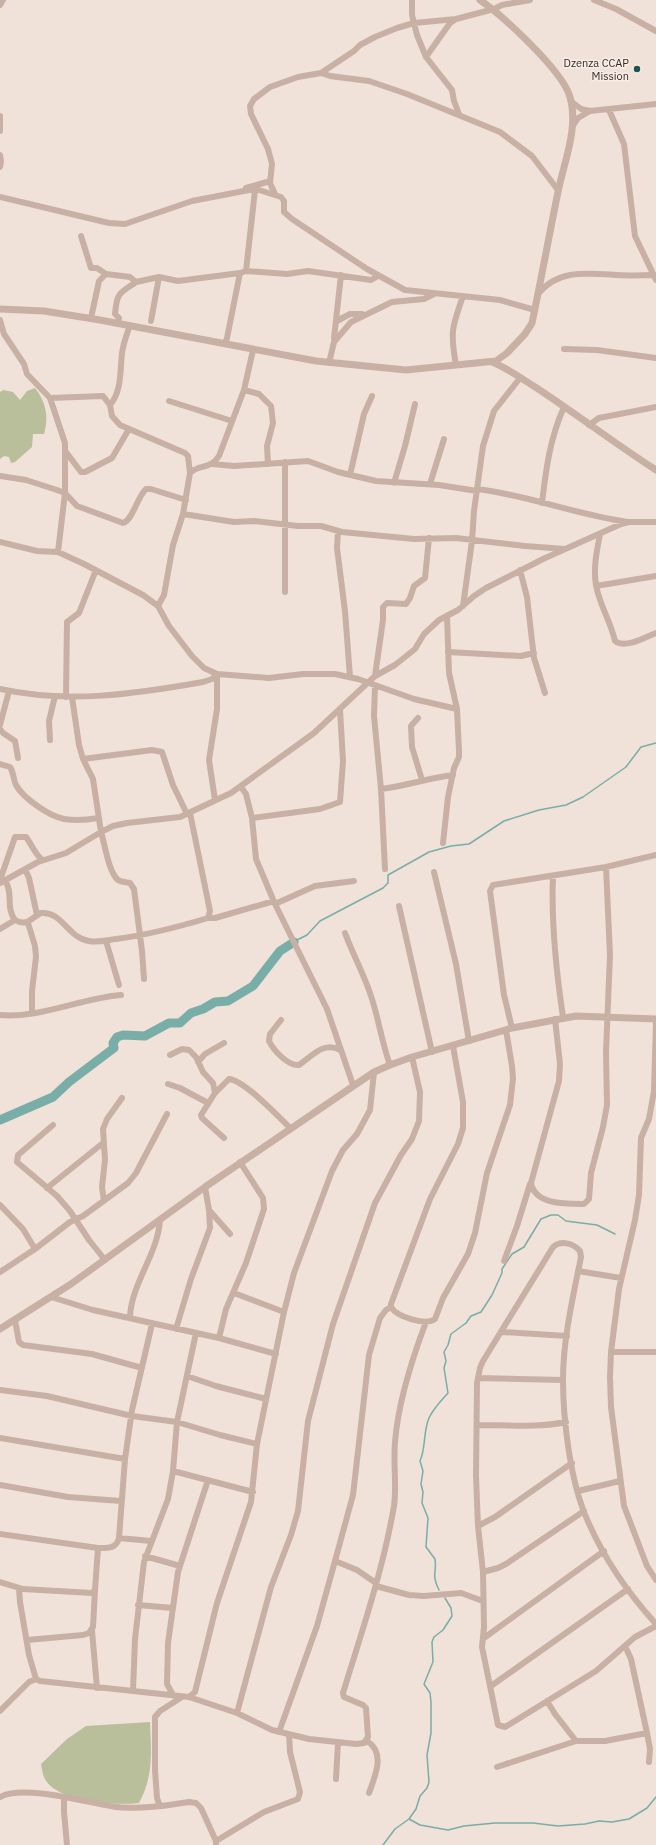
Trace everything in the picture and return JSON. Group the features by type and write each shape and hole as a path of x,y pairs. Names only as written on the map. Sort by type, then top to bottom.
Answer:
{"street":[{"path":"0,5 3,0"},
{"path":"412,0 414,23 426,57 452,90 459,114"},
{"path":"0,309 44,311 91,318 253,350 329,362 406,370 492,362 503,356 525,334 532,323 558,190 572,128 572,102 570,94 561,79 520,34 494,9 480,0"},
{"path":"275,194 270,183 272,164 268,150 252,114 252,101 270,87 282,81 321,72 354,51 360,45 375,37 414,23 456,19 530,0"},
{"path":"594,0 616,9 656,31"},
{"path":"426,57 450,23 456,19"},
{"path":"321,72 369,82 420,98 500,132 532,156 558,190"},
{"path":"572,102 581,109 590,111 609,110 642,104 656,104"},
{"path":"538,294 553,280 573,274 596,273 655,277 635,236 624,144 609,110"},
{"path":"572,128 578,118 590,111"},
{"path":"0,116 0,131"},
{"path":"0,155 0,166"},
{"path":"1,196 109,223 124,224 192,201 241,190 262,182 270,183"},
{"path":"241,190 255,190 275,194 283,199 283,209 292,219 378,276 405,290 509,301 535,310"},
{"path":"225,344 243,272 255,190"},
{"path":"81,236 91,268 97,268 106,274 130,277 136,282"},
{"path":"118,323 119,318 115,314 116,299 119,294 136,282 159,277 178,281 243,272 287,274 308,271 371,280 378,276"},
{"path":"91,318 99,281 106,274"},
{"path":"329,362 334,342 339,308 341,275"},
{"path":"151,322 159,277"},
{"path":"334,342 346,326 363,314 392,302 424,299 434,294"},
{"path":"456,365 451,335 453,324 463,296"},
{"path":"339,308 350,314 363,314"},
{"path":"337,321 350,314"},
{"path":"0,320 4,334 24,364 27,374 50,398 56,419 62,432 66,452 65,493 58,552"},
{"path":"110,404 115,397 121,373 122,350 130,325"},
{"path":"564,349 597,350 656,358"},
{"path":"212,464 219,456 244,390 253,350"},
{"path":"492,362 504,367 656,470"},
{"path":"463,606 483,446 494,411 520,378"},
{"path":"244,390 259,394 271,406 273,423 267,446 268,464"},
{"path":"50,398 101,395 110,404 111,412 115,421 129,429 185,453 189,459 190,473 186,500 173,545 164,595 158,606"},
{"path":"350,475 364,414 372,396"},
{"path":"169,401 232,421"},
{"path":"394,483 415,404"},
{"path":"542,502 545,472 553,434 564,407"},
{"path":"589,425 599,418 656,407"},
{"path":"66,452 81,472 85,472 112,458 129,429"},
{"path":"430,484 444,439"},
{"path":"190,473 196,469 212,464 234,466 308,461 350,475 394,483 430,484 513,494 629,522 656,522"},
{"path":"285,462 285,592"},
{"path":"0,476 34,482 65,493 77,506 123,523 128,520 142,493 146,489 151,489 186,500"},
{"path":"183,514 222,520 261,521 285,525 321,526 338,531 414,539 456,538 472,541 567,549"},
{"path":"375,676 407,656 418,645 432,625 463,606 486,588 520,570 629,522"},
{"path":"338,531 337,548 345,611 350,677"},
{"path":"600,534 595,568 596,586 617,643 628,643 656,633"},
{"path":"2,881 43,860 66,853 113,826 170,819 188,814 241,787 314,733 372,683 375,676 383,620 382,607 387,603 406,604 410,598 414,586 425,578 429,538"},
{"path":"0,542 37,551 58,552 143,595 158,606 169,626 192,656 204,668 217,674 269,678 303,674 335,674 372,683 414,699 457,709"},
{"path":"96,570 79,614 66,624 69,697 83,760 93,779 98,818 108,858 115,876 119,880 128,882 133,886 141,936 144,979"},
{"path":"520,570 527,597 534,653 546,693"},
{"path":"596,586 656,576"},
{"path":"443,843 448,797 460,751 457,709 449,673 447,616"},
{"path":"448,652 521,656 534,653"},
{"path":"0,689 69,697 111,696 203,682 212,679 217,674"},
{"path":"215,800 209,760 217,709 217,674"},
{"path":"372,683 382,789 385,869"},
{"path":"0,725 9,691"},
{"path":"50,740 49,721 55,696"},
{"path":"252,818 320,809 340,802 343,761 340,710"},
{"path":"418,718 411,726 412,747 422,780"},
{"path":"0,729 3,733 15,741 18,758"},
{"path":"83,760 152,750 162,752 173,786 188,814 210,911 208,918"},
{"path":"0,764 10,767 16,784 34,804 64,819 83,820 98,818"},
{"path":"382,789 400,787 422,780 453,775"},
{"path":"241,787 246,794 252,818 256,859 275,902 327,1009 353,1085"},
{"path":"2,881 16,837 26,837 30,845 43,860"},
{"path":"391,1307 396,1313 426,1322 431,1322 436,1319 443,1298 468,1254 475,1233 487,1173 510,1105 513,1072 509,1029 490,891 493,885 553,876 656,855"},
{"path":"531,1183 535,1194 541,1198 576,1204 587,1202 593,1166 600,1141 607,1105 606,1052 609,942 606,866"},
{"path":"25,869 29,878 37,915"},
{"path":"434,872 456,964 469,1041"},
{"path":"553,876 552,911 555,952 563,1017"},
{"path":"2,881 9,889 9,910 15,920 19,923 28,923 41,913 50,914 59,919 70,932 83,939 89,941 106,941 141,936 208,918 215,918 275,902 315,886 354,881"},
{"path":"399,906 432,1052"},
{"path":"0,929 15,920"},
{"path":"28,923 35,946 36,958 32,991 32,1012"},
{"path":"345,933 362,970 373,1000 382,1032 384,1048 390,1064"},
{"path":"106,941 119,985"},
{"path":"0,1015 32,1012 66,1006 100,997 121,995"},
{"path":"0,1329 51,1298 205,1186 353,1085 390,1064 509,1029 563,1017 608,1017 656,1021 655,1092 649,1119 641,1138 635,1220 621,1278 611,1352 611,1407 624,1506 647,1566 656,1580"},
{"path":"504,1261 518,1226 560,1076 555,1019"},
{"path":"281,1020 270,1034 269,1041 279,1054 294,1065 299,1065 325,1047 332,1046 340,1050"},
{"path":"198,1062 205,1054 224,1043"},
{"path":"279,1732 317,1626 353,1495 369,1355 380,1318 386,1310 391,1307 430,1199 458,1144 463,1128 464,1102 453,1046"},
{"path":"170,1055 185,1049 189,1050 203,1072 213,1083 215,1093"},
{"path":"237,1713 270,1587 297,1515 308,1421 333,1324 375,1203 401,1155 412,1139 419,1122 420,1092 412,1057"},
{"path":"189,1698 195,1692 217,1603 230,1560 249,1509 253,1492 256,1444 284,1312 298,1262 326,1184 343,1150 357,1134 370,1110 374,1072"},
{"path":"224,1138 201,1116 201,1113 215,1093 229,1080 239,1083 290,1128"},
{"path":"213,1083 223,1084"},
{"path":"168,1084 180,1088 208,1103"},
{"path":"104,1201 102,1187 105,1160 103,1143 104,1125 122,1098"},
{"path":"0,1272 35,1249 64,1226 104,1201 132,1178 167,1114"},
{"path":"53,1125 17,1157 17,1162 57,1196 76,1219 89,1240 105,1260"},
{"path":"47,1188 103,1143"},
{"path":"219,1338 226,1310 258,1229 265,1204 263,1198 240,1162"},
{"path":"176,1329 191,1279 210,1228 210,1210 205,1186"},
{"path":"0,1205 23,1229 35,1249"},
{"path":"210,1210 230,1234"},
{"path":"130,1317 132,1302 147,1266 160,1220"},
{"path":"563,1243 571,1245 580,1251 578,1271 567,1336 563,1380 566,1422 578,1491 584,1511 604,1551 628,1589 656,1625 634,1637 596,1670 505,1727 501,1727 497,1722 482,1647 484,1638 483,1572 478,1526 476,1476 478,1378 483,1361 543,1263 557,1244 563,1243"},
{"path":"578,1271 621,1278"},
{"path":"234,1293 284,1312"},
{"path":"51,1298 93,1310 219,1338 276,1354"},
{"path":"15,1320 20,1342 23,1345 92,1354 142,1368"},
{"path":"367,1741 368,1728 366,1708 363,1705 344,1697 343,1693 385,1555 396,1495 394,1467 395,1436 410,1368 426,1322"},
{"path":"0,1534 98,1548 113,1547 119,1538 125,1459 132,1416 152,1324"},
{"path":"502,1332 567,1336"},
{"path":"133,1691 138,1605 145,1556 168,1499 173,1471 177,1422 196,1333"},
{"path":"611,1352 656,1352"},
{"path":"187,1376 216,1386 266,1398"},
{"path":"478,1378 563,1380"},
{"path":"0,1390 47,1396 132,1416 177,1422 256,1444"},
{"path":"478,1425 522,1426 566,1422"},
{"path":"0,1438 125,1459"},
{"path":"478,1526 498,1515 572,1463"},
{"path":"173,1471 253,1492"},
{"path":"173,1695 168,1688 166,1680 168,1643 173,1608 180,1566 208,1480"},
{"path":"578,1491 620,1481"},
{"path":"0,1485 68,1497 121,1501"},
{"path":"483,1572 506,1564 584,1511"},
{"path":"119,1538 151,1541"},
{"path":"97,1688 92,1631 98,1548"},
{"path":"484,1638 604,1551"},
{"path":"145,1556 180,1566"},
{"path":"336,1561 357,1570 376,1584 409,1595 424,1596 461,1593 483,1601"},
{"path":"0,1582 20,1588 88,1594 95,1590"},
{"path":"20,1588 22,1619 31,1667 36,1679"},
{"path":"491,1686 628,1589"},
{"path":"138,1605 173,1608"},
{"path":"27,1640 83,1635 92,1631"},
{"path":"625,1646 631,1659 647,1733 650,1749 649,1762"},
{"path":"0,1711 29,1682 36,1679 97,1688 173,1695 189,1698 237,1713 266,1728 279,1732 309,1739 360,1744 367,1741 373,1744 377,1752 376,1774 369,1793"},
{"path":"162,1806 159,1804 157,1798 154,1721 160,1711 182,1697"},
{"path":"547,1701 576,1741"},
{"path":"497,1767 576,1741 606,1741 647,1733"},
{"path":"0,1797 16,1793 64,1797 117,1807 162,1806 189,1802 196,1803 201,1808 216,1844 264,1812 298,1799 300,1792 290,1752 289,1734"},
{"path":"336,1779 338,1742"},
{"path":"64,1797 64,1818 67,1845"}],"green space":[{"path":"35,388 42,399 46,410 46,428 44,434 33,434 32,447 15,462 11,463 9,457 4,456 0,459 0,392 3,390 13,392 20,400 27,391"},
{"path":"150,1722 151,1753 149,1773 144,1793 139,1803 101,1803 72,1797 60,1792 50,1785 44,1777 41,1764 67,1739 86,1726"}],"waterway":[{"path":"295,941 307,935 320,921 383,888 388,883 388,875 429,852 451,846 469,844 504,821 539,810 566,805 583,797 626,767 641,747 656,743"},
{"path":"0,1120 53,1097 69,1082 114,1048 113,1043 117,1037 123,1035 145,1036 169,1023 180,1023 191,1013 203,1009 215,1002 228,1001 253,986 280,951 294,942"},
{"path":"439,1590 435,1580 435,1559 426,1547 428,1518 422,1503 423,1492 421,1484 423,1471 420,1461 429,1418 435,1408 448,1393 444,1368 446,1361 444,1352 451,1334 466,1323 471,1316 481,1312 492,1295 502,1273 502,1269 512,1254 524,1247 541,1219 551,1215 558,1215 566,1221 597,1225 615,1234"},
{"path":"383,1845 395,1829 409,1819 416,1809 420,1796 427,1788 429,1782 427,1755 431,1733 431,1702 430,1693 424,1684 433,1662 432,1642 434,1637 443,1630 452,1616 451,1608 445,1598"},
{"path":"409,1819 420,1825 448,1830 464,1826 495,1823 533,1823 558,1826 585,1824 599,1821 612,1822 629,1819 647,1808 656,1797"}],"place":[{"name":"Dzenza CCAP Mission","path":"637,69"}]}
